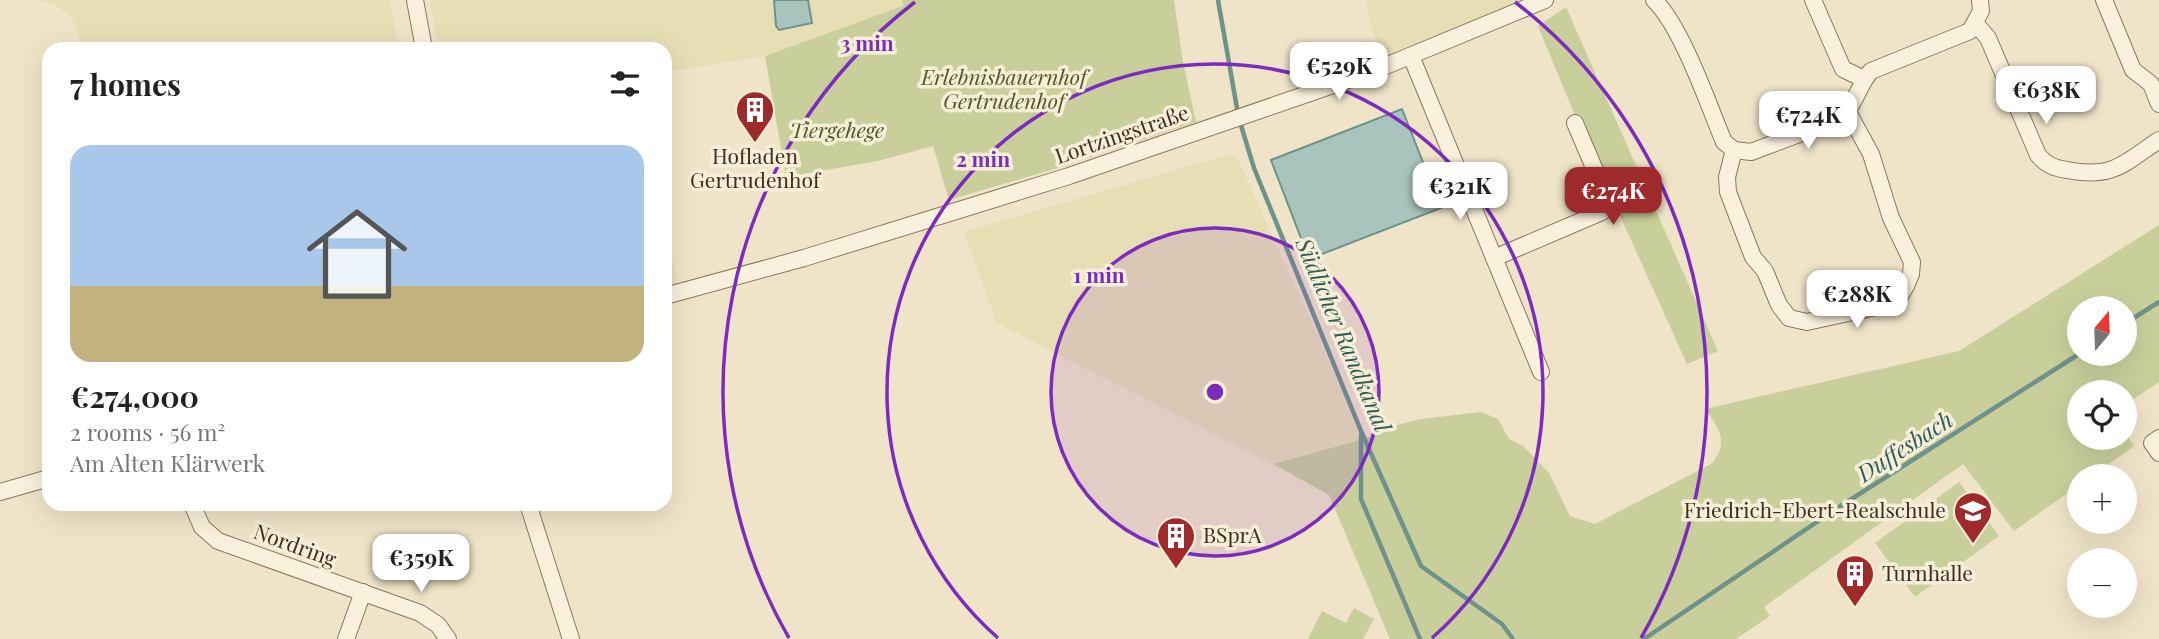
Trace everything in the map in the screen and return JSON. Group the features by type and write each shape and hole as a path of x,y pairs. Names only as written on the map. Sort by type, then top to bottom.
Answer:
{"street":[{"path":"415,0 423,42"},
{"name":"Lortzingstraße","path":"672,294 936,218 1069,176 1411,56 1545,0"},
{"path":"1654,0 1679,38 1724,142 1734,150 1751,152 1836,120 1849,112 1864,79 1871,71 1970,31 1981,11 1980,0"},
{"path":"1813,0 1843,69 1864,79"},
{"path":"2104,0 2133,70 2151,84 2159,104"},
{"path":"1976,24 1988,38 2038,155 2044,163 2074,172 2107,172 2159,140"},
{"path":"1411,56 1541,373"},
{"path":"1734,150 1727,177 1728,192 1752,257 1765,271 1779,304 1789,318 1807,322 1889,304 1900,296 1906,286 1912,274 1912,262 1891,218 1871,154 1849,112"},
{"path":"1494,258 1602,212 1608,201 1575,123"},
{"path":"2159,438 2152,443 2159,453"},
{"path":"0,492 42,480"},
{"name":"Nordring","path":"195,511 202,527 218,541 420,613 438,625 449,639"},
{"path":"530,511 571,639"},
{"path":"346,639 363,592"}],"shaded area":[{"path":"39,0 390,0 398,42 81,42 72,18 55,4"},
{"path":"430,0 902,0 903,6 765,56 672,71 672,42 437,42"},
{"path":"1366,0 1524,0 1382,57 1370,23"},
{"path":"1236,155 1364,439 1273,464 997,323 964,232 1220,157"},
{"path":"672,259 678,287 672,288"}],"green space":[{"name":"Erlebnisbauernhof Gertrudenhof","path":"902,0 1174,0 1183,62 1196,122 1058,168 949,200 933,146 878,161 786,177 765,56 903,6"},
{"path":"1566,7 1718,351 1687,364 1576,118 1538,26"},
{"path":"2159,225 2159,382 2137,397 2137,380 2067,380 2067,450 2128,450 2109,464 2067,464 2067,493 2014,531 1963,464 1764,607 1770,616 1736,639 1390,639 1329,495 1273,464 1364,439 1393,426 1421,419 1481,412 1498,419 1509,439 1523,446 1549,473 1570,516 1595,524 1711,464 1717,457 1721,443 1718,429 1705,409 1959,351"},
{"path":"1959,482 1999,536 1915,597 1875,543"},
{"path":"1354,608 1374,619 1363,639 1308,639 1322,611 1346,623"}],"water":[{"path":"774,0 808,0 812,23 779,30 776,26"},
{"path":"1402,109 1441,208 1309,259 1271,160"}],"waterway":[{"name":"Südlicher Randkanal","path":"1218,0 1238,114"},
{"name":"Südlicher Randkanal","path":"1240,122 1254,168 1361,431 1421,566 1502,624 1513,639"},
{"name":"Duffesbach","path":"2137,316 2159,302"},
{"name":"Duffesbach","path":"1644,639 1839,507 2067,362"},
{"path":"1361,435 1361,499 1420,639"}],"place":[{"name":"Hofladen Gertrudenhof","path":"755,144"},
{"name":"Friedrich-Ebert-Realschule","path":"1973,545"},
{"name":"BSprA","path":"1176,570"},
{"name":"Turnhalle","path":"1855,608"}],"park label":[{"name":"Tiergehege","path":"837,131"}]}
